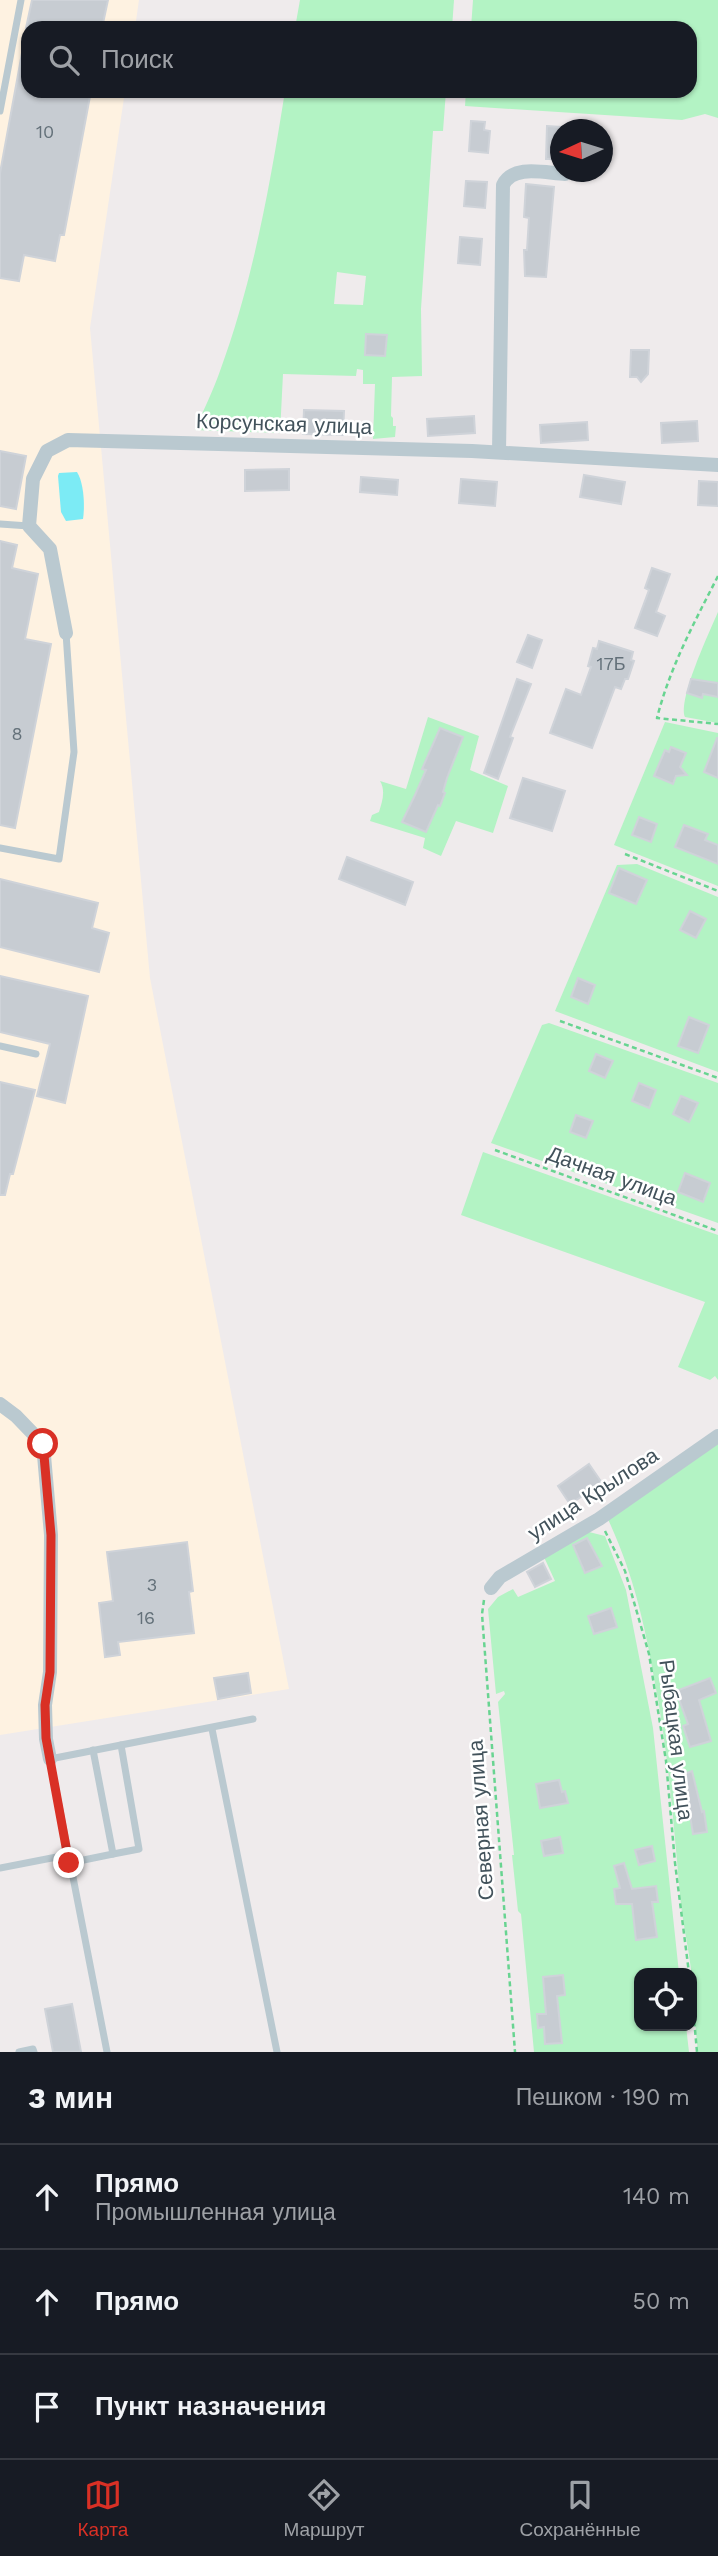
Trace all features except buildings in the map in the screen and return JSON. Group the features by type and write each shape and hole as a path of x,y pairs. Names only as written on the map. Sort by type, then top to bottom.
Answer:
{"street":[{"path":"499,452 503,185 507,177 515,172 550,173"},
{"name":"Корсунская улица","path":"29,526 33,479 47,452 68,440 499,452 718,465"},
{"path":"29,526 50,548 66,633"},
{"path":"0,1404 16,1416 43,1444 51,1535 50,1672 45,1705 50,1759"},
{"name":"улица Крылова","path":"491,1588 500,1577 599,1519 718,1436"}],"lane":[{"path":"0,111 21,0"},
{"path":"0,524 29,526"},
{"path":"0,848 59,859 74,752 66,633"},
{"path":"0,1046 36,1055"},
{"path":"107,2052 50,1759 253,1720"},
{"path":"212,1729 277,2052"},
{"path":"0,1868 138,1849 121,1745"},
{"path":"93,1750 113,1854"},
{"path":"19,2052 33,2049 34,2052"}],"path":[{"path":"718,576 681,647 665,687 657,718 718,724"},
{"path":"625,854 718,891"},
{"path":"560,1021 718,1078"},
{"name":"Дачная улица","path":"495,1150 718,1231"},
{"name":"Рыбацкая улица","path":"599,1519 625,1571 649,1654 666,1761 675,1863 689,1968"},
{"name":"Северная улица","path":"491,1588 484,1599 481,1614 515,2052"},
{"path":"695,2031 697,2052"}],"shaded area":[{"path":"0,0 139,0 136,21 21,21 21,98 124,98 90,328 150,978 289,1689 0,1735"}],"green space":[{"path":"300,0 454,0 452,21 296,21"},
{"path":"473,0 718,0 718,118 705,114 682,120 465,106 466,98 697,98 697,21 472,21"},
{"path":"284,98 445,98 443,131 433,131 421,309 422,376 392,377 391,416 393,426 396,426 395,437 373,439 375,384 363,384 363,370 357,369 356,376 283,374 280,433 195,430 232,337 267,198","holes":["337,272 366,276 363,305 334,304"]},
{"path":"718,612 718,723 685,717 684,708 696,666"},
{"path":"428,717 479,736 470,770 508,786 493,833 456,821 441,856 423,848 425,838 370,821 372,815 379,812 381,804 383,793 380,781 406,789"},
{"path":"665,722 718,733 718,886 614,845"},
{"path":"637,864 718,897 718,1072 555,1011 617,865"},
{"path":"549,1023 718,1083 718,1223 491,1143 542,1025"},
{"path":"483,1152 718,1235 718,1380 715,1376 710,1380 678,1367 705,1302 461,1215"},
{"path":"718,1441 718,2052 698,2052 697,1968 691,1968 681,1905 660,1711 636,1597 624,1557 606,1515"},
{"path":"585,1531 605,1536 626,1590 653,1728 678,1968 634,1968 634,2031 687,2031 689,2052 534,2052 498,1702 505,1694 504,1691 496,1694 488,1609 498,1597 513,1589 518,1597 555,1581 544,1557"}],"water":[{"path":"77,472 83,495 83,519 66,521 61,512 58,476 59,473"}],"route":[{"path":"43,1444 51,1535 50,1672 45,1705 46,1738 69,1863"}]}
